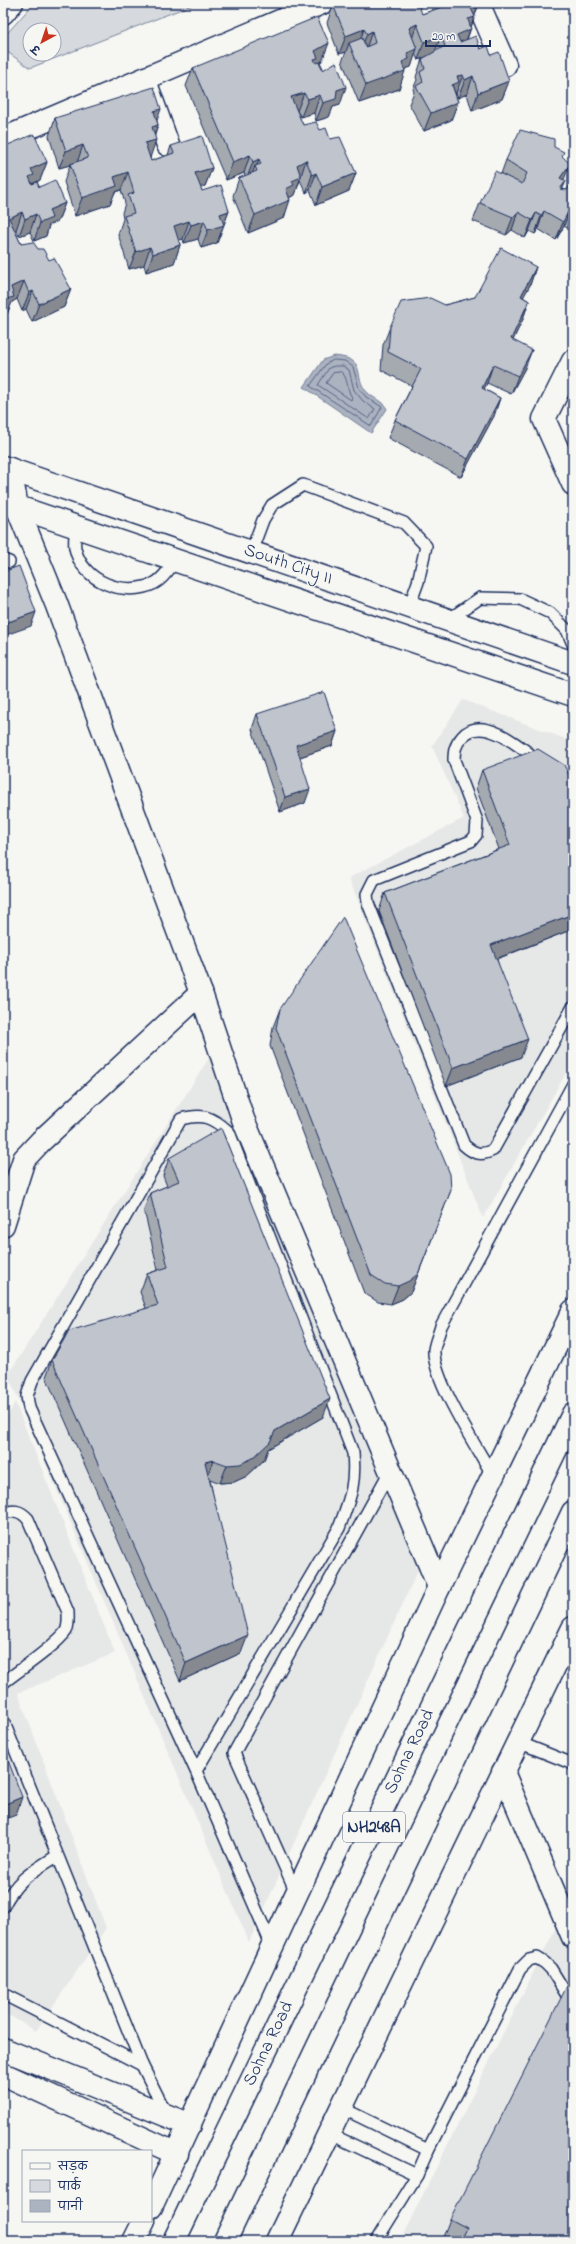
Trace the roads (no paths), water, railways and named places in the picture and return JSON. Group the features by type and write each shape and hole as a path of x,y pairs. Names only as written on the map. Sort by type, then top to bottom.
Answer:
{"main road":[{"path":"3,13 12,3"},
{"path":"3,139 322,3"},
{"path":"478,3 505,65"},
{"path":"144,79 168,145"},
{"path":"573,361 544,419 573,484"},
{"path":"7,468 10,504 56,603 201,993 243,1119 439,1588"},
{"name":"South City II","path":"7,468 573,663"},
{"name":"South City II","path":"10,504 573,695"},
{"path":"3,1225 24,1158 201,993"},
{"path":"152,2205 273,1948 439,1588 573,1311"},
{"name":"Sohna Road","path":"174,2241 573,1414"},
{"name":"NH248A","path":"225,2241 573,1512"},
{"path":"277,2241 330,2134 573,1628"},
{"path":"503,1772 573,1937"},
{"path":"3,2049 190,2125"},
{"path":"3,2074 177,2154"},
{"path":"83,2111 94,2086"},
{"path":"134,2241 144,2222"}],"lane":[{"path":"251,552 263,520 272,505 303,485 404,523 426,546 418,582 410,607"},
{"path":"76,527 76,554 84,568 92,577 106,584 124,589 140,588 156,583 176,560"},
{"path":"448,620 480,598 520,599 550,613 567,630 573,644"},
{"path":"550,771 522,748 499,734 484,729 474,728 466,732 454,751 454,760 477,822 476,835 471,841 374,880 367,894 368,903 464,1145 472,1152 484,1154 493,1150 573,1007"},
{"path":"493,1476 450,1398 437,1368 434,1350 442,1326 573,1084"},
{"path":"196,1771 339,1528 352,1493 355,1475 353,1453 229,1132 213,1118 193,1116 181,1119 32,1381 27,1396 29,1408 196,1771 273,1948"},
{"path":"297,1895 234,1753 390,1470"},
{"path":"3,1513 13,1511 22,1512 28,1519 68,1612 69,1622 66,1630 55,1641 3,1683"},
{"path":"3,1720 142,2066 168,2117"},
{"path":"518,1742 573,1764"},
{"path":"3,1907 10,1894 26,1874 57,1856"},
{"path":"376,2241 417,2175 428,2150 520,1969 529,1960 538,1958 545,1963 573,2005"},
{"path":"3,1994 142,2066"},
{"path":"342,2108 428,2150"},
{"path":"330,2134 417,2175"}],"water":[{"path":"334,356 345,358 352,361 356,365 363,387 387,409 371,433 304,387 323,360"}]}
